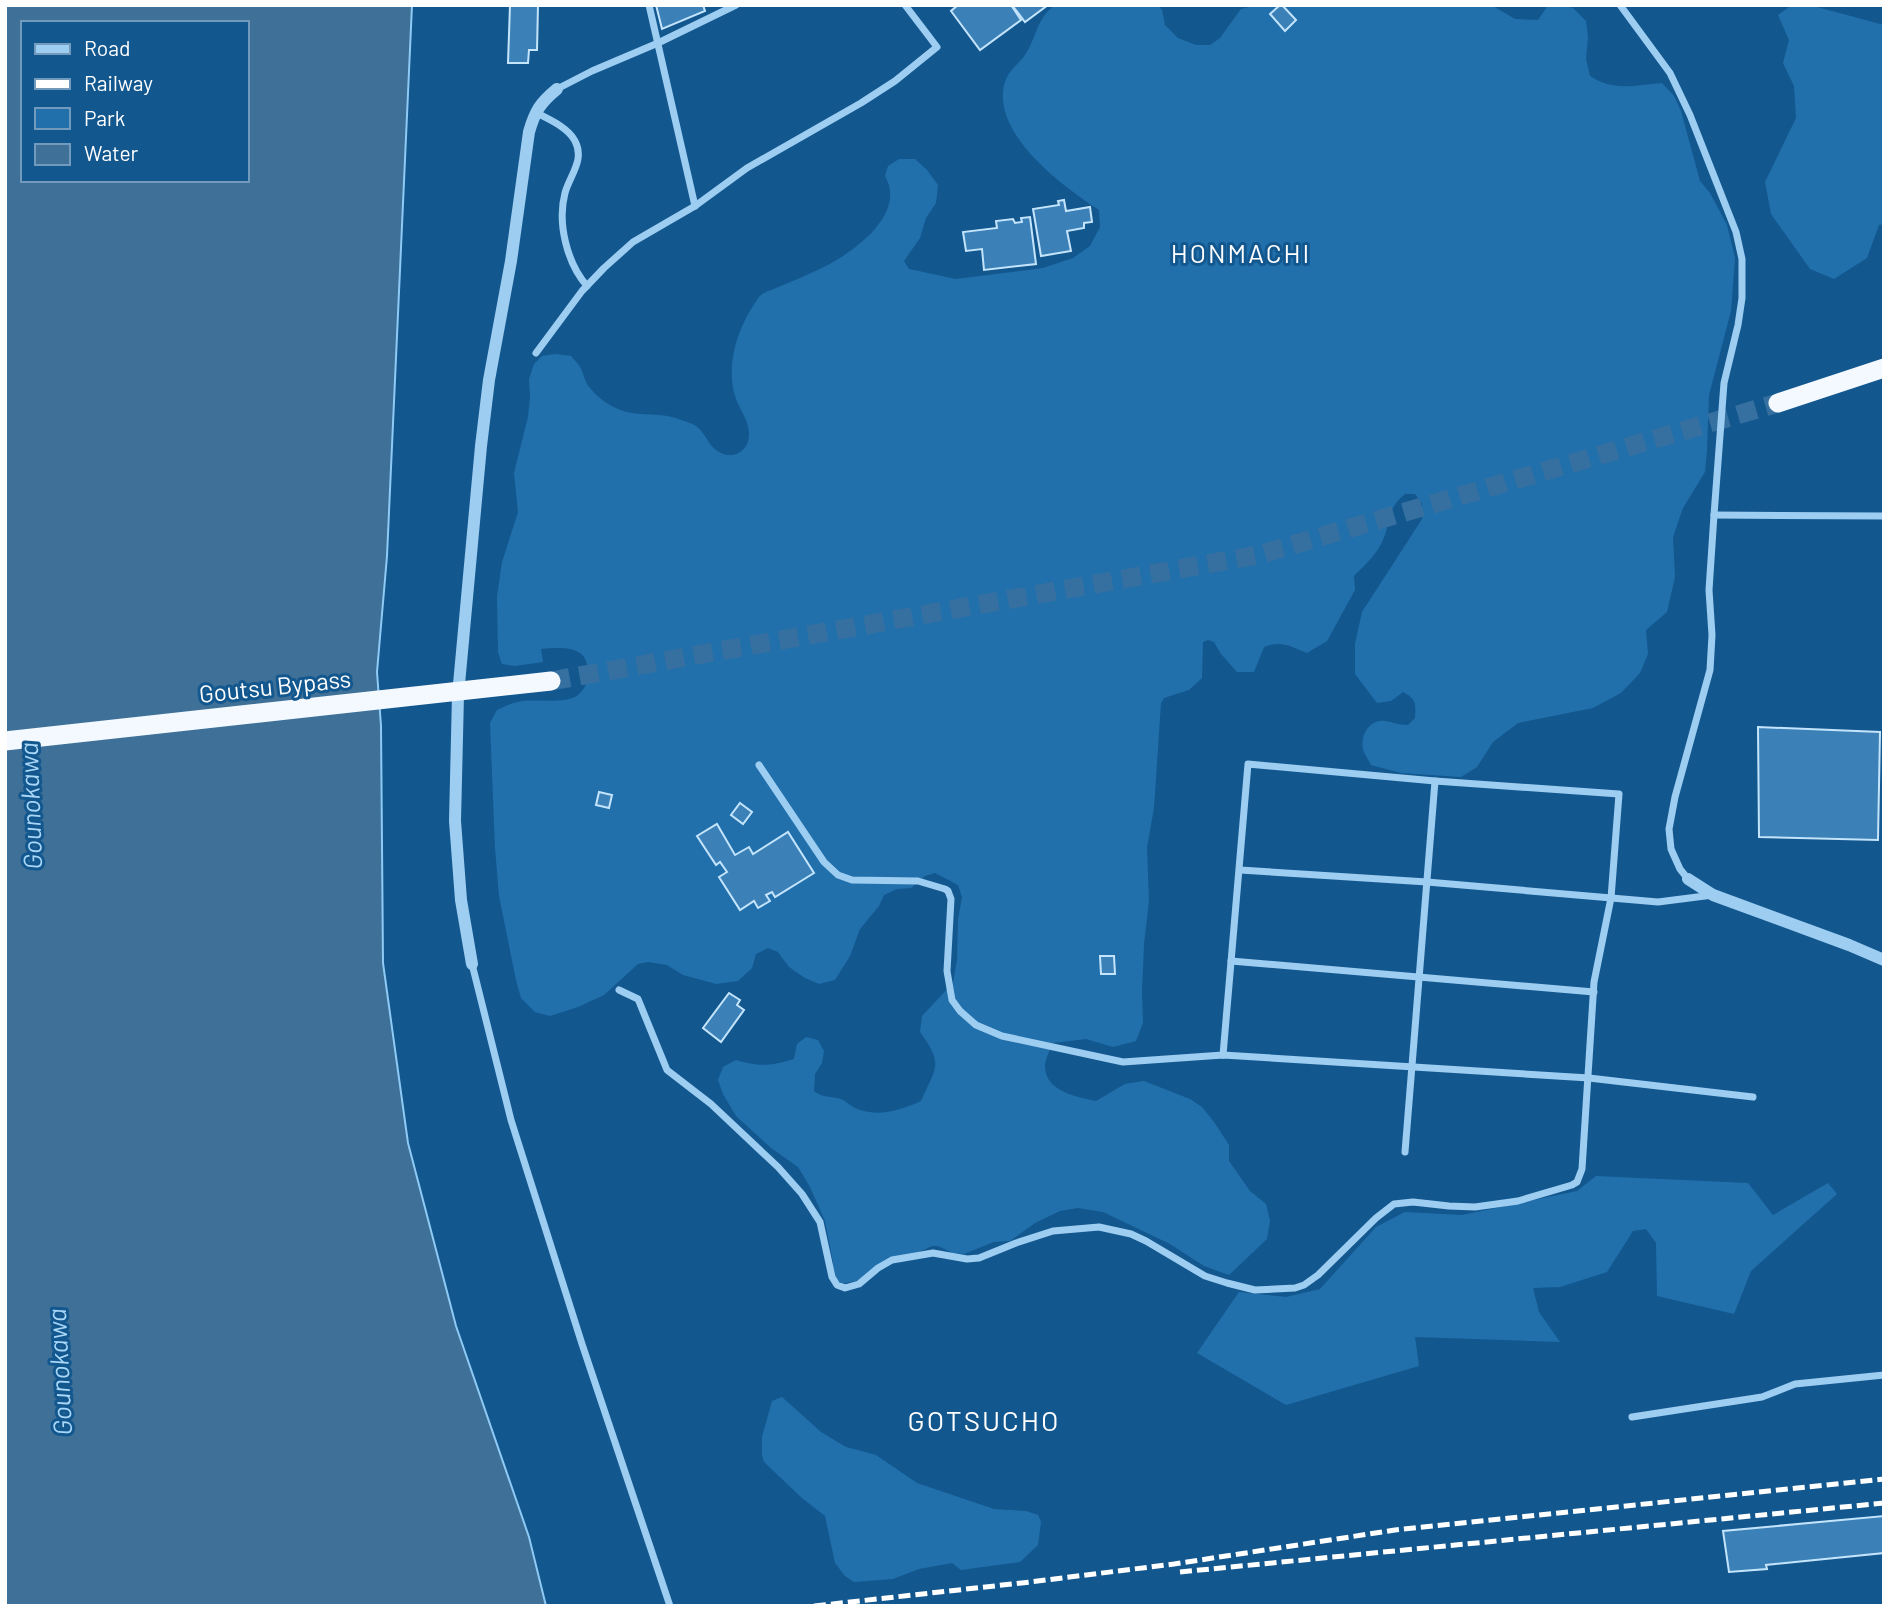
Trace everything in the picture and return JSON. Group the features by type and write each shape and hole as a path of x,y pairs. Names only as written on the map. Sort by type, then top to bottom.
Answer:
{"highway":[{"path":"1778,403 1884,368"},
{"name":"Goutsu Bypass","path":"85,732 551,681"}],"street":[{"path":"649,5 695,206"},
{"path":"670,1606 511,1121 472,964 461,900 455,821 458,695 489,380 511,261 529,132 535,112 557,89 736,5"},
{"path":"536,353 572,303 604,268 633,242 695,206 747,168 861,103 937,47 905,5"},
{"path":"1620,5 1670,73 1690,115 1736,232 1742,259 1742,298 1724,383 1709,590 1712,635 1710,670 1675,797 1669,829 1671,849 1688,879 1713,895 1884,960"},
{"path":"535,112 567,132 574,138 578,148 579,158 564,199 563,230 578,275 587,286"},
{"path":"1714,515 1884,516"},
{"path":"5,741 458,695"},
{"path":"619,990 638,999 667,1070 711,1104 778,1167 802,1194 820,1222 832,1277 837,1285 845,1288 859,1284 892,1260 933,1253 967,1259 979,1258 1053,1231 1099,1227 1131,1234 1205,1276 1227,1283 1255,1290 1295,1288 1318,1275 1394,1204 1413,1202 1488,1206 1518,1201 1577,1182 1582,1169 1594,992 1611,898 1619,794 1248,764 1223,1055"},
{"path":"759,765 824,862 841,877 852,880 918,881 948,891 951,899 948,980 952,1000 976,1025 1002,1036 1122,1062 1223,1055 1589,1078 1753,1097"},
{"path":"1405,1153 1435,781"},
{"path":"1240,870 1427,882 1658,902 1713,895"},
{"path":"1231,961 1594,992"},
{"path":"1632,1417 1762,1397 1795,1384 1884,1375"}],"green space":[{"path":"1055,5 1158,5 1162,10 1165,25 1178,38 1196,45 1210,45 1220,38 1241,9 1257,5 1491,5 1515,19 1538,20 1547,7 1552,5 1573,8 1586,21 1586,59 1590,76 1616,86 1662,83 1674,96 1681,111 1700,181 1710,193 1727,225 1735,258 1731,311 1709,395 1705,472 1683,508 1673,537 1675,577 1667,612 1646,630 1648,654 1640,673 1621,693 1593,708 1518,723 1493,742 1477,767 1461,777 1401,773 1371,765 1362,744 1367,729 1375,723 1385,721 1408,725 1415,718 1414,702 1403,692 1391,701 1377,703 1355,674 1355,644 1362,612 1422,519 1422,504 1415,494 1405,494 1395,504 1386,533 1370,559 1354,576 1355,590 1327,641 1307,653 1286,645 1264,647 1254,672 1237,672 1214,642 1208,640 1203,642 1202,678 1189,690 1164,698 1161,703 1154,808 1147,847 1149,901 1144,944 1143,1023 1136,1041 1113,1047 1086,1039 1053,1043 1047,1056 1046,1074 1056,1087 1063,1091 1096,1101 1125,1084 1144,1081 1190,1099 1202,1107 1229,1145 1229,1161 1250,1191 1266,1204 1270,1221 1267,1239 1229,1275 1204,1266 1170,1244 1103,1212 1078,1208 1060,1211 1035,1223 1010,1241 994,1242 964,1254 932,1246 917,1253 894,1257 861,1280 841,1284 833,1273 825,1221 798,1167 771,1148 736,1116 718,1080 723,1067 736,1060 765,1065 794,1059 797,1044 806,1037 818,1040 824,1051 822,1063 815,1074 814,1091 817,1093 841,1099 863,1111 880,1113 921,1101 935,1066 932,1052 920,1032 922,1016 953,983 962,897 958,885 935,873 925,876 911,888 897,889 884,895 879,906 860,929 850,956 835,980 819,984 805,978 789,967 778,952 768,948 756,954 752,968 738,981 716,984 683,975 667,965 648,962 638,964 604,995 550,1016 535,1012 521,998 499,896 490,723 497,710 513,703 572,698 583,689 588,676 585,658 567,648 541,649 543,662 515,666 502,664 498,652 497,597 502,562 518,512 514,473 528,417 529,379 534,364 542,356 571,356 580,367 588,386 612,406 625,412 676,418 694,425 721,453 732,455 741,452 749,439 749,429 736,399 732,362 738,337 749,313 763,294 832,263 860,244 872,232 889,205 890,191 885,176 888,166 899,159 915,159 938,185 936,203 926,218 920,238 904,261 909,269 956,279 1043,268 1073,258 1090,246 1100,227 1099,210 1067,187 1034,157 1019,140 1003,104 1004,85 1008,76 1025,55 1040,22"},
{"path":"1792,5 1817,7 1884,25 1884,224 1879,225 1867,258 1834,279 1810,269 1771,214 1765,182 1796,118 1794,86 1783,63 1789,40 1778,15"},
{"path":"1596,1176 1748,1183 1773,1215 1828,1183 1837,1194 1751,1271 1734,1314 1657,1296 1656,1243 1646,1229 1633,1231 1607,1272 1560,1287 1533,1288 1539,1312 1560,1342 1415,1337 1419,1366 1286,1405 1197,1353 1239,1292 1286,1297 1320,1289 1376,1227 1405,1212 1462,1215 1577,1191"},
{"path":"782,1397 821,1432 846,1447 876,1455 917,1483 994,1509 1026,1511 1038,1515 1041,1522 1038,1545 1020,1562 961,1570 952,1563 919,1569 893,1579 854,1582 845,1576 835,1563 825,1516 764,1462 762,1437 772,1401"}],"water":[{"name":"Gounokawa","path":"5,5 412,5 387,556 377,672 381,726 383,963 408,1143 456,1326 529,1537 546,1606 5,1606"}],"building":[{"path":"510,5 538,5 537,50 529,50 528,63 508,63"},
{"path":"656,5 703,5 705,11 662,29"},
{"path":"958,5 1011,5 1021,20 980,50 951,11"},
{"path":"1012,5 1048,5 1025,22"},
{"path":"1280,5 1296,20 1285,31 1270,14"},
{"path":"1064,200 1066,211 1090,207 1092,222 1084,223 1084,228 1067,231 1071,251 1041,256 1033,209 1059,205 1058,201"},
{"path":"1030,217 1036,264 984,270 982,249 966,251 963,232 997,228 996,221 1013,219 1015,223 1022,222 1021,218"},
{"path":"1758,727 1880,732 1878,840 1759,837"},
{"path":"599,792 612,795 609,808 596,805"},
{"path":"740,803 752,812 743,824 731,815"},
{"path":"717,824 735,855 749,847 753,854 788,832 814,873 775,897 772,892 766,895 770,901 758,908 754,901 740,910 719,877 727,872 720,862 716,865 697,836"},
{"path":"1100,956 1114,956 1115,974 1101,974"},
{"path":"729,993 740,1000 737,1005 744,1010 721,1042 703,1028"},
{"path":"1884,1516 1884,1553 1766,1565 1767,1569 1729,1572 1723,1531"}],"tunnel":[{"path":"551,681 1258,555 1778,403"}],"railway":[{"path":"814,1606 1174,1564 1395,1530 1884,1479"},
{"path":"1180,1572 1884,1503"}],"district":[{"name":"HONMACHI","path":"1241,254"},
{"name":"GOTSUCHO","path":"984,1421"}]}
